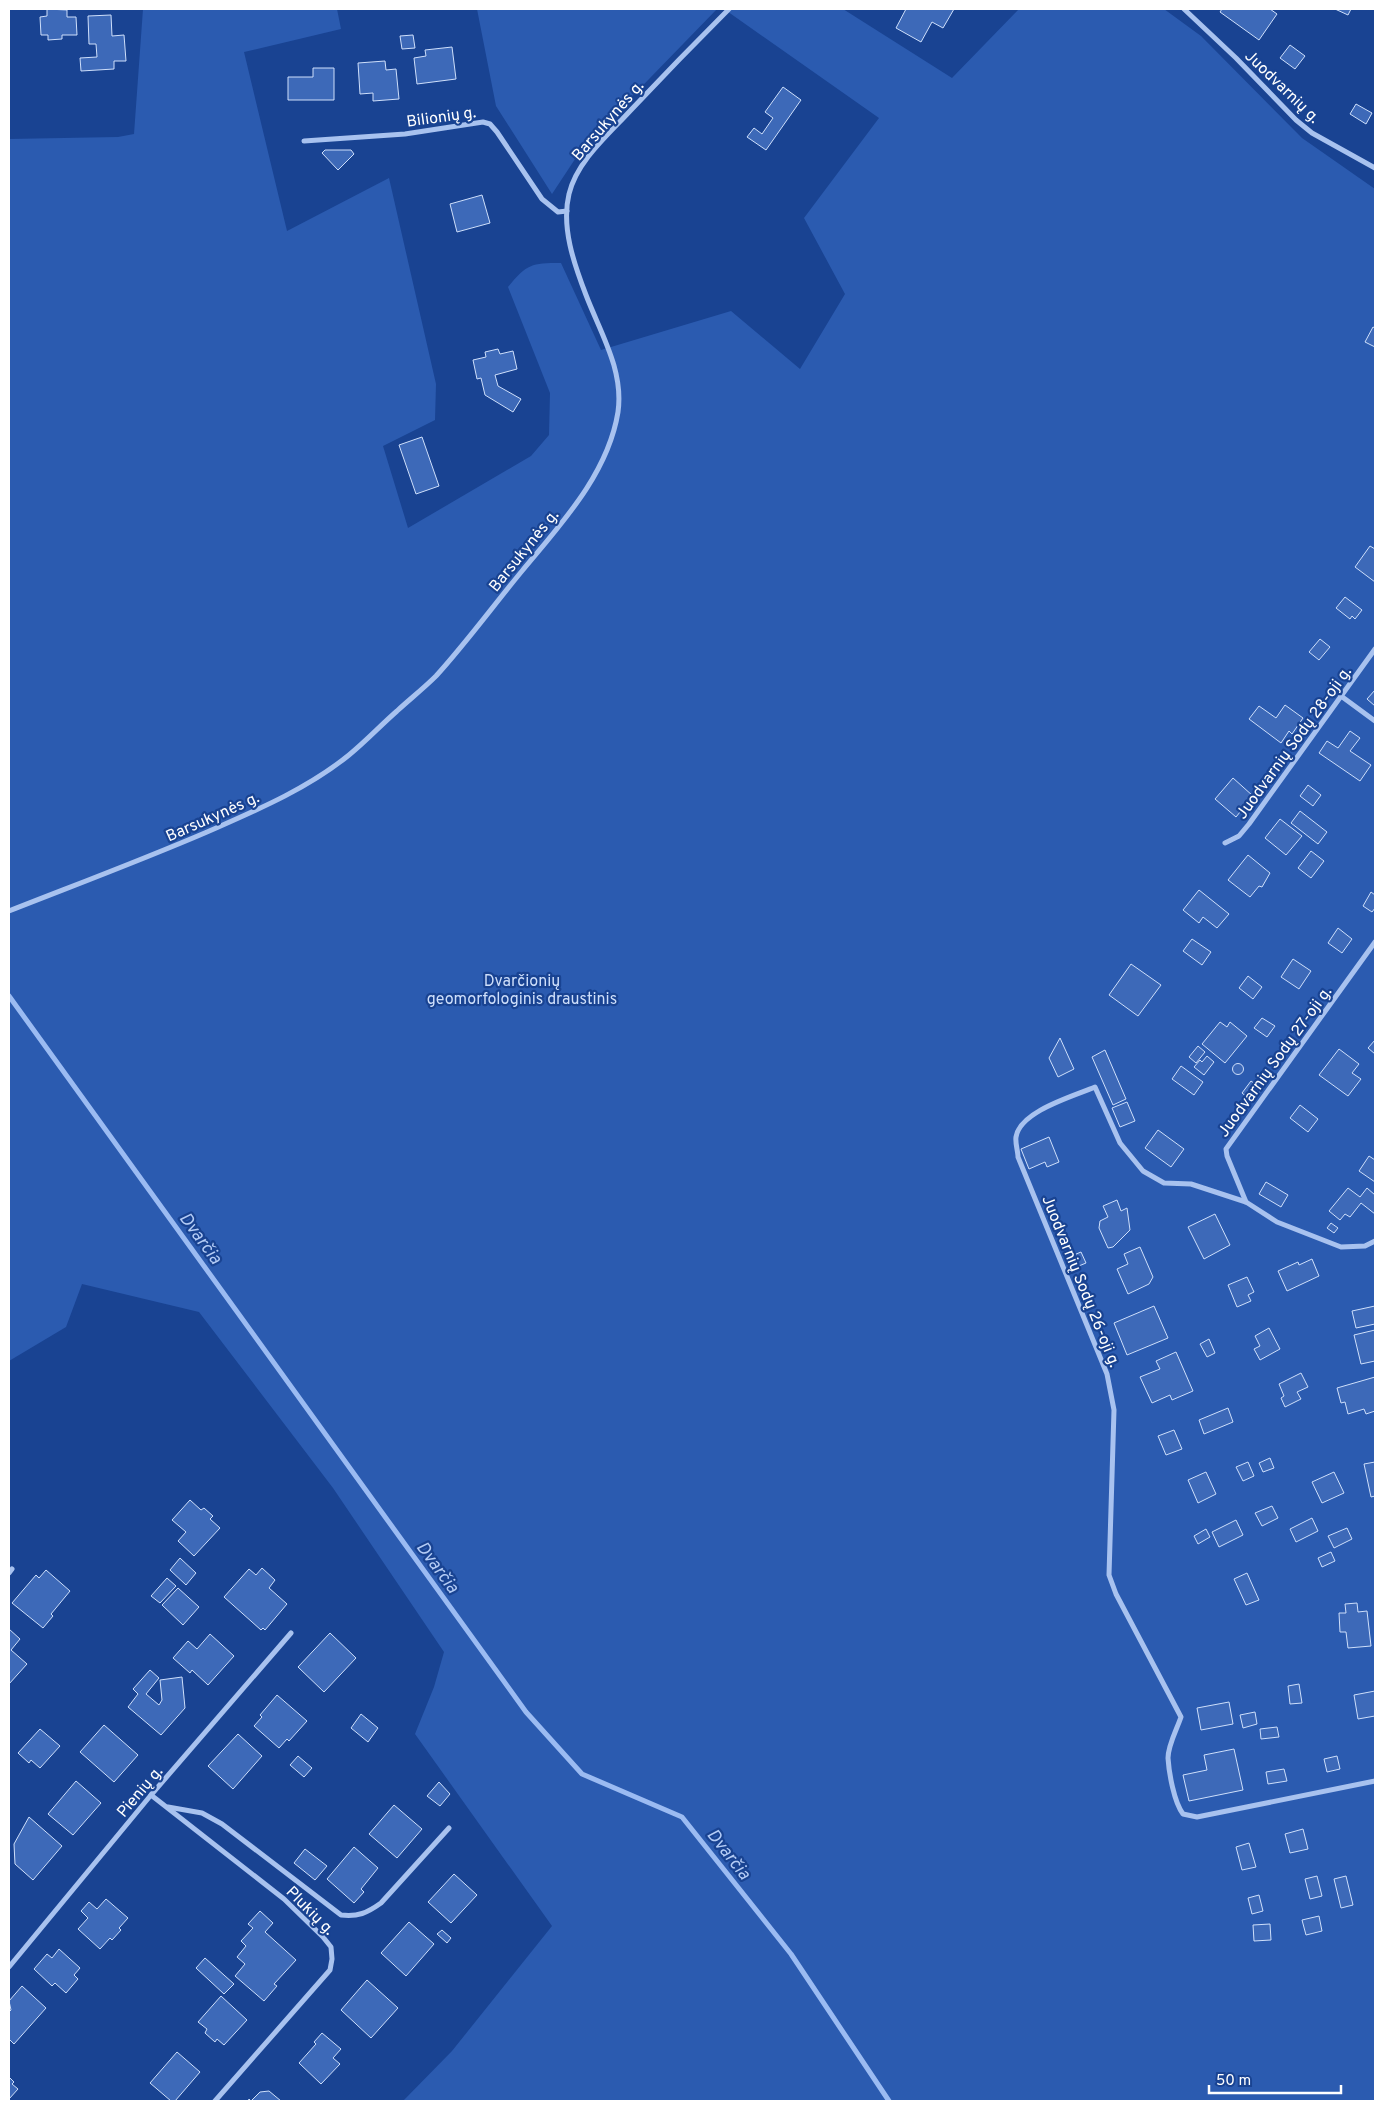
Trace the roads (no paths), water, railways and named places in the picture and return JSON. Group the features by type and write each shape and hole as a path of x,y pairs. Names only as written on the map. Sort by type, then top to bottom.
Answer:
{"street":[{"name":"Barsukynės g.","path":"9,911 156,854 258,810 302,787 348,756 435,677 572,510 598,468 611,436 618,412 619,388 610,354 585,293 573,257 566,211 570,192 576,174 586,161 676,62 729,9"},
{"name":"Juodvarnių g.","path":"1184,9 1230,52 1296,120 1312,133 1375,168"},
{"name":"Bilionių g.","path":"304,141 405,134 483,122 490,124 497,132 542,199 558,212 566,211"},
{"name":"Juodvarnių Sodų 28-oji g.","path":"1225,843 1238,836 1249,824 1375,649"},
{"path":"1341,696 1375,721"},
{"name":"Juodvarnių Sodų 27-oji g.","path":"1246,1202 1227,1156 1226,1149 1375,942"},
{"name":"Juodvarnių Sodų 26-oji g.","path":"1375,1241 1365,1246 1341,1247 1277,1222 1246,1202 1191,1184 1164,1183 1144,1171 1120,1143 1095,1087 1034,1113 1023,1123 1016,1137 1018,1157 1107,1374 1114,1410 1109,1575 1116,1594 1181,1716 1168,1756 1179,1808 1183,1814 1197,1817 1375,1781"},
{"name":"Pienių g.","path":"9,1968 151,1795 291,1633"},
{"name":"Plukių g.","path":"151,1795 284,1899 323,1937 330,1947 332,1959 330,1970 215,2101"},
{"name":"Plukių g.","path":"166,1807 202,1813 222,1824 341,1915 355,1917 381,1904 449,1828"}],"waterway":[{"name":"Dvarčia","path":"9,996 526,1712 582,1774 682,1817 791,1954 889,2101"}],"park label":[{"name":"Dvarčionių geomorfologinis draustinis","path":"522,989"}]}
